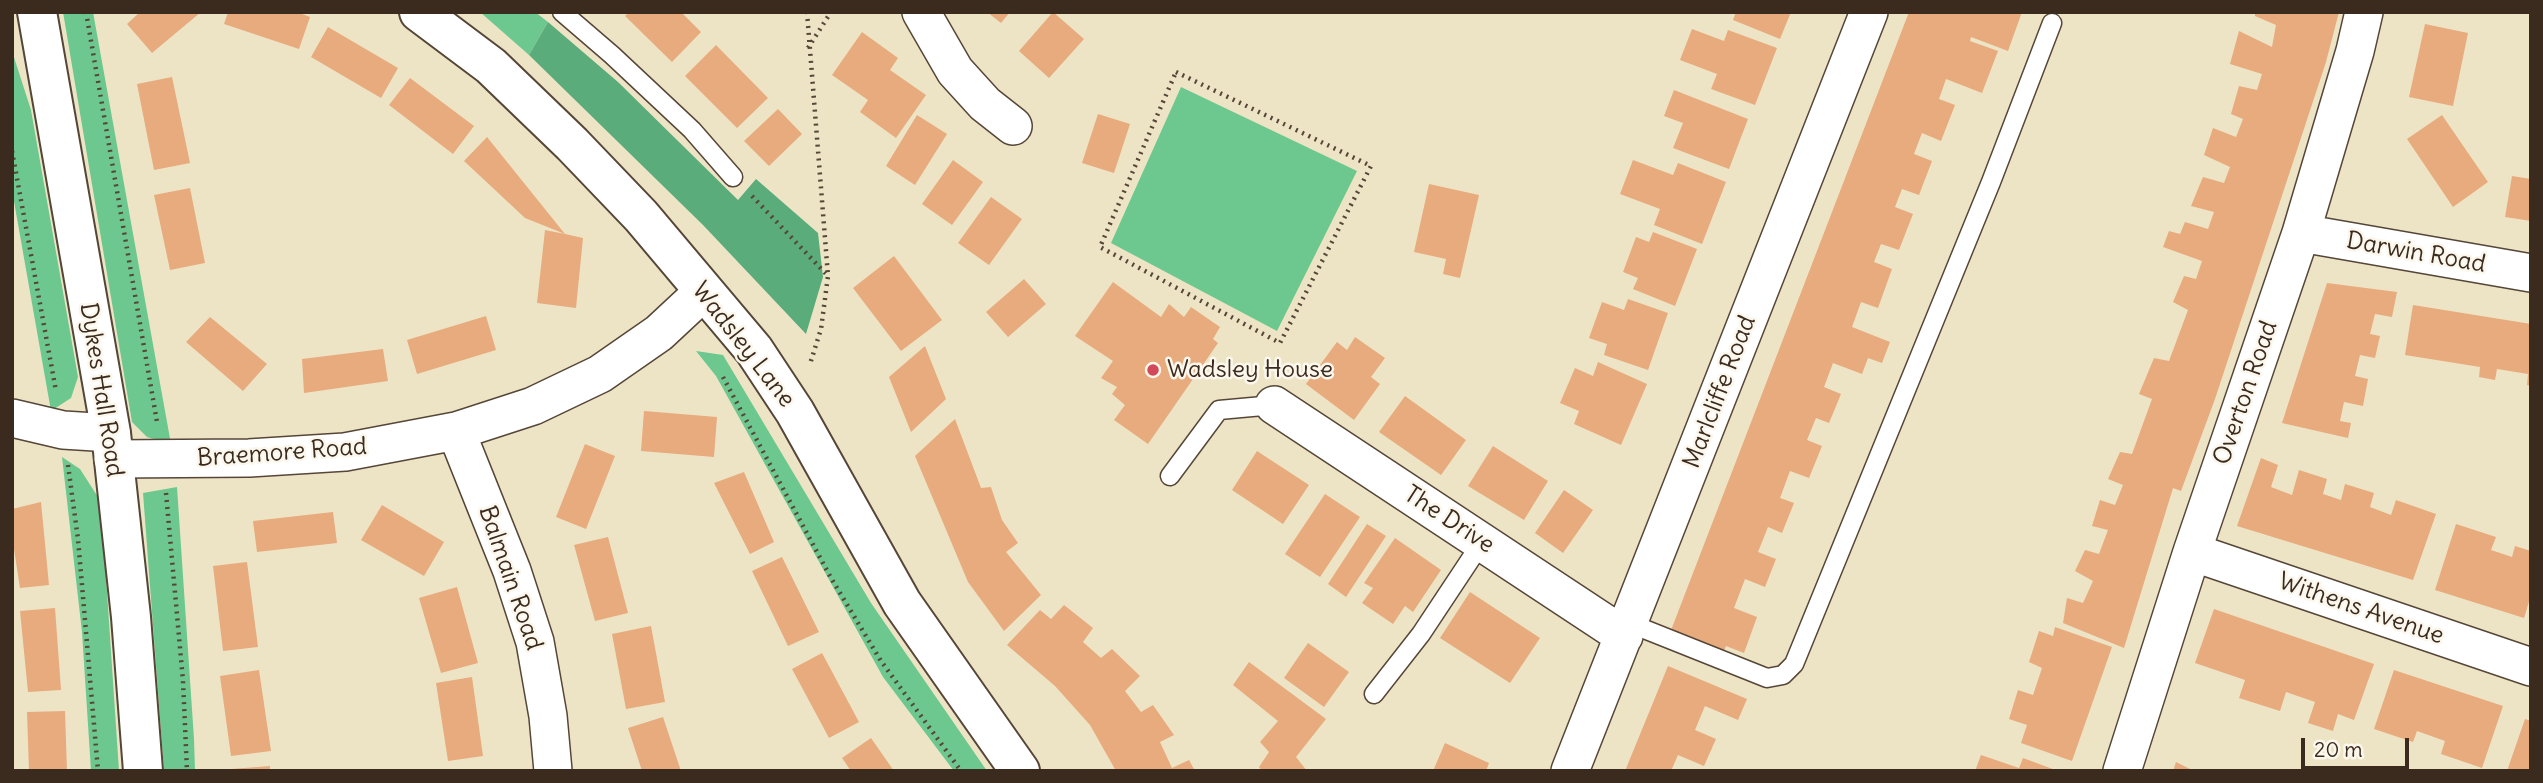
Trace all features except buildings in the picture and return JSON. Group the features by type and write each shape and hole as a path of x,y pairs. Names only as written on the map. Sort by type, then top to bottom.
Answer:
{"street":[{"name":"Dykes Hall Road","path":"37,12 112,446 131,617 144,771"},
{"name":"Wadsley Lane","path":"419,12 491,66 572,144 641,216 754,350 795,412 902,603 1020,771"},
{"path":"921,12 955,71 985,104 1013,126"},
{"name":"Marlcliffe Road","path":"1570,771 1869,12"},
{"name":"Overton Road","path":"2122,771 2192,552 2301,233 2364,12"},
{"name":"Darwin Road","path":"2301,233 2531,273"},
{"name":"Braemore Road","path":"12,418 163,459 249,458 345,452 456,431 533,406 600,374 659,333 704,292"},
{"name":"The Drive","path":"1274,405 1482,542 1626,629"},
{"name":"Balmain Road","path":"456,431 512,571 535,642 548,716 553,771"},
{"name":"Withens Avenue","path":"2192,552 2531,667"}],"lane":[{"path":"562,12 612,54 692,130 733,177"},
{"path":"1626,629 1767,678 1783,675 1794,664 1986,194 2052,23"},
{"path":"1170,476 1219,410 1274,405"},
{"path":"1374,694 1421,634 1482,542"}],"path":[{"path":"86,12 163,459 183,681 187,771"},
{"path":"795,412 821,329 828,276 807,12"},
{"path":"808,48 831,12"},
{"path":"1176,72 1371,166 1280,344 1100,247 1176,72"},
{"path":"733,177 828,276"},
{"path":"719,370 831,578 881,661 961,771"}],"green space":[{"path":"63,12 93,12 171,444 147,437 132,422"},
{"path":"480,12 535,12 548,22 529,55"},
{"path":"548,22 618,82 738,200 756,179 818,233 823,277 806,334 703,225 529,55"},
{"path":"12,51 31,110 78,377 71,398 51,411 12,190"},
{"path":"1181,87 1357,171 1277,331 1111,243"},
{"path":"696,351 723,355 871,603 987,771 954,771 883,677 716,376"},
{"path":"62,457 80,469 98,497 104,547 119,771 91,771 82,632"},
{"path":"177,487 195,771 164,771 143,493"}],"place":[{"name":"Wadsley House","path":"1153,370"}]}
